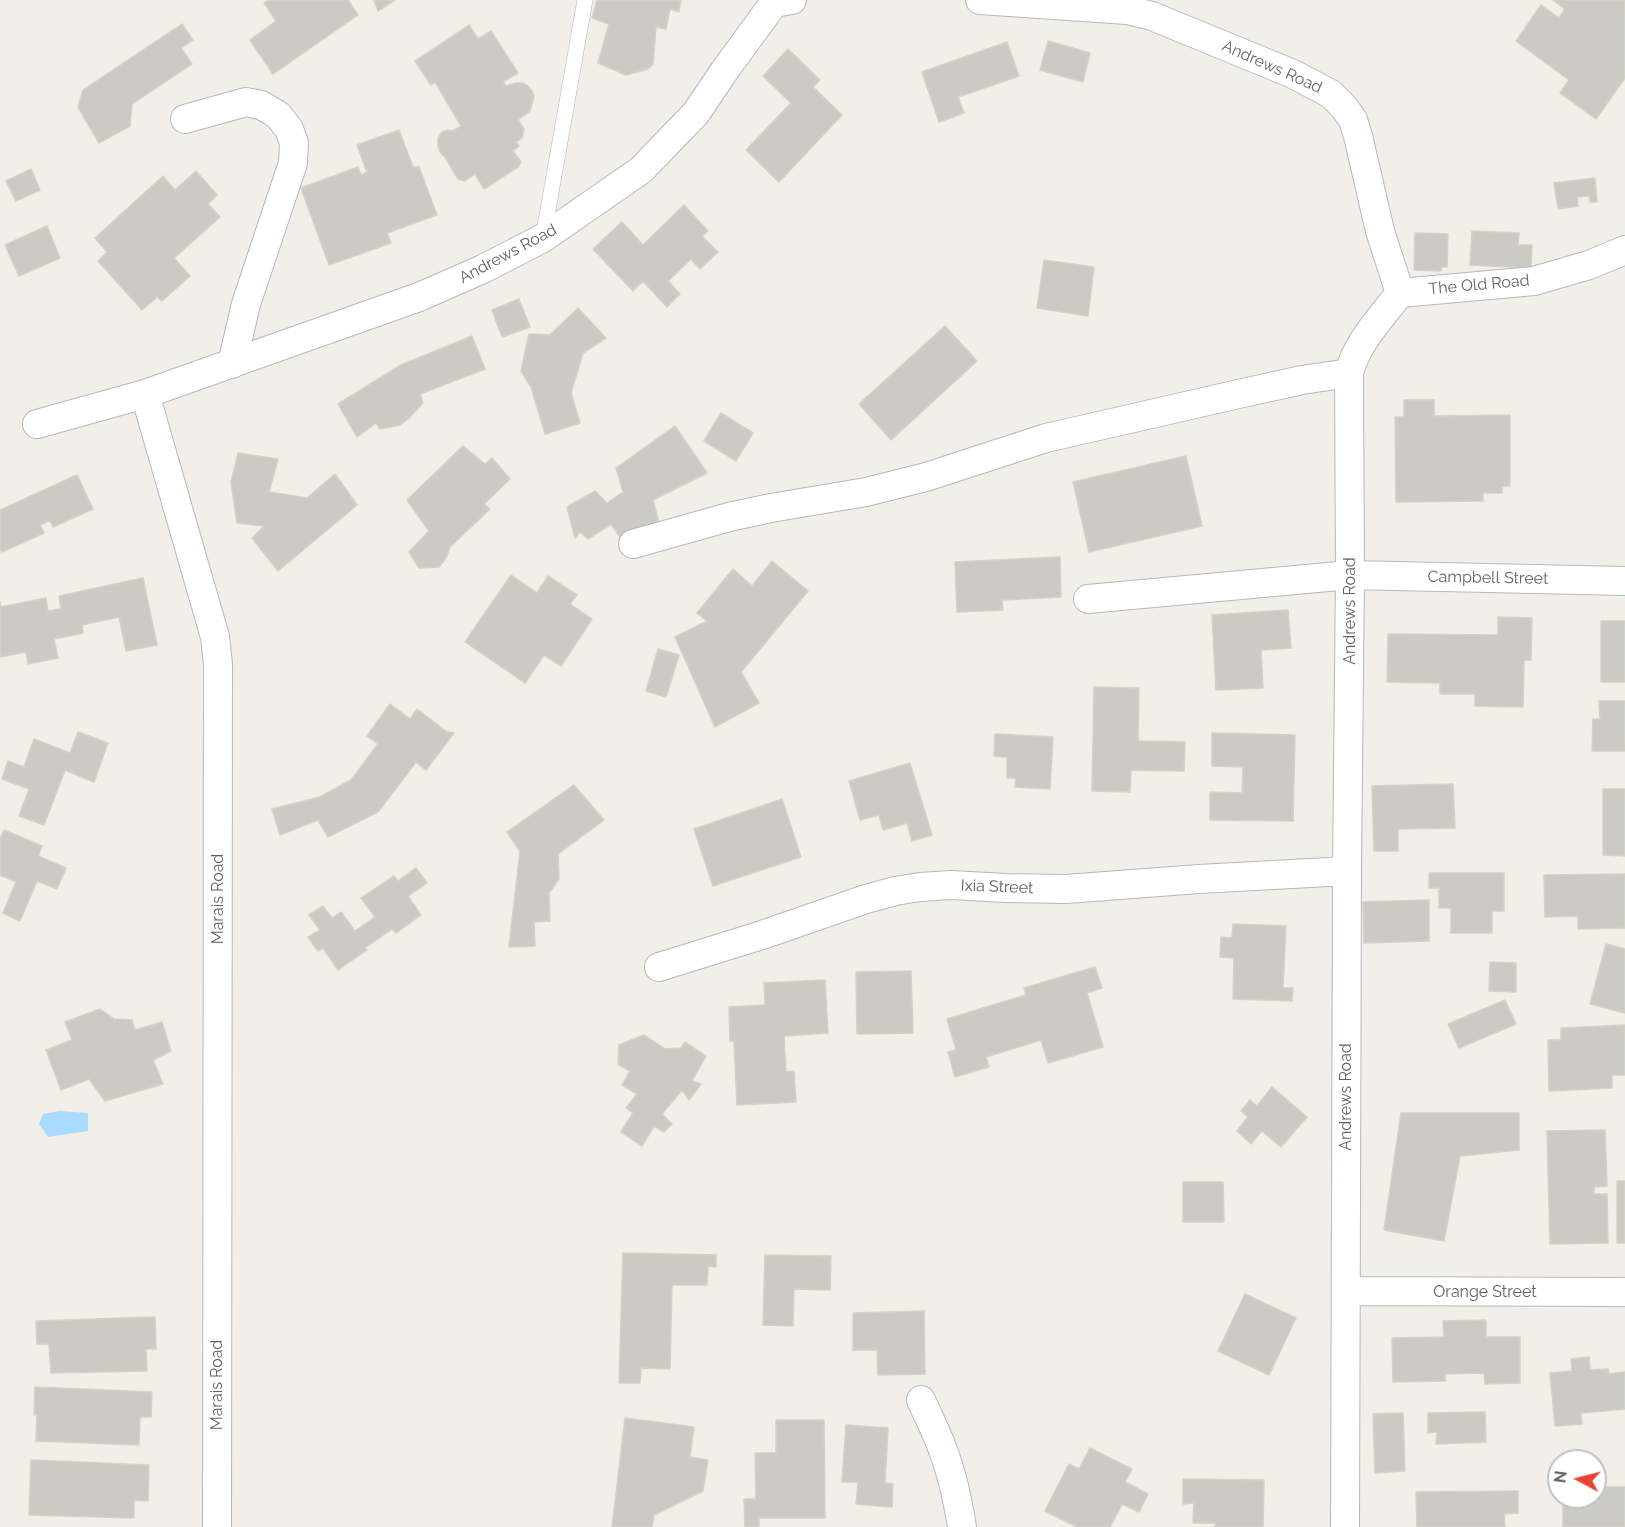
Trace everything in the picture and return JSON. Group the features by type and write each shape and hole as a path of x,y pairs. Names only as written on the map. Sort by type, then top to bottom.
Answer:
{"street":[{"name":"Andrews Road","path":"980,0 1127,10 1152,16 1293,74 1331,94 1344,107 1356,128 1380,231 1400,293 1353,357 1349,373 1345,1527"},
{"name":"Andrews Road","path":"145,394 420,297 483,269 543,238 641,170 696,113 725,69 781,1"},
{"path":"185,119 246,102 261,105 278,115 289,129 294,143 292,163 246,304 232,364"},
{"name":"The Old Road","path":"1400,293 1534,281 1589,265 1625,250"},
{"path":"633,544 771,508 866,492 926,477 1080,429 1262,388 1349,373"},
{"path":"36,424 145,394"},
{"name":"Marais Road","path":"145,394 215,637 218,664 217,1527"},
{"name":"Campbell Street","path":"1088,599 1350,575 1625,581"},
{"name":"Ixia Street","path":"660,967 866,899 920,886 1065,889 1347,871"},
{"name":"Orange Street","path":"1346,1291 1625,1292"},
{"path":"921,1400 944,1452 958,1502 962,1527"}],"lane":[{"path":"543,238 585,0"}],"water":[{"path":"60,1111 88,1113 88,1131 48,1137 39,1124 43,1114"}],"building":[{"path":"269,0 348,0 358,15 273,74 250,40 276,21 264,3"},
{"path":"374,0 395,0 378,11"},
{"path":"597,0 681,0 679,12 670,9 666,29 656,27 653,64 648,69 626,75 598,63 609,24 592,18"},
{"path":"1553,0 1625,0 1625,78 1596,119 1560,93 1569,80 1516,41 1541,5 1559,18 1565,9"},
{"path":"182,24 193,40 181,48 192,64 132,104 130,126 99,143 78,107 83,90"},
{"path":"469,25 478,39 491,31 518,73 503,82 506,86 522,83 528,86 534,97 530,111 518,120 524,129 522,138 516,142 519,146 513,151 521,162 518,167 484,189 475,174 465,181 458,179 440,152 438,138 442,132 453,131 461,126 435,82 431,85 415,61"},
{"path":"1048,41 1090,53 1083,82 1040,70"},
{"path":"1007,42 1019,76 958,97 964,113 939,122 922,72"},
{"path":"788,49 820,80 813,87 842,115 779,182 746,150 791,103 763,76"},
{"path":"399,130 413,167 419,167 437,215 387,233 391,243 329,265 301,188 358,167 361,175 367,172 357,145"},
{"path":"31,169 40,190 16,201 6,181"},
{"path":"196,171 217,195 208,204 220,217 174,258 190,276 162,301 157,297 142,310 98,261 107,252 95,238 163,176 175,190"},
{"path":"1595,178 1597,202 1590,202 1589,196 1577,197 1578,206 1558,209 1554,183"},
{"path":"684,205 708,231 702,236 718,252 700,269 691,259 668,281 680,294 667,307 643,281 633,291 593,249 622,222 643,245"},
{"path":"47,226 60,258 19,276 5,245"},
{"path":"1472,231 1519,233 1518,245 1532,245 1531,268 1470,265"},
{"path":"1415,233 1448,234 1447,267 1441,267 1441,271 1414,270"},
{"path":"1044,260 1094,267 1088,316 1037,308"},
{"path":"519,299 530,327 502,337 492,310"},
{"path":"578,308 606,338 583,353 571,393 580,423 545,434 531,387 521,371 529,334 550,335"},
{"path":"945,326 977,361 891,440 859,404"},
{"path":"472,336 485,369 420,394 423,403 400,425 380,429 376,423 357,437 338,404 401,365"},
{"path":"1404,400 1434,400 1434,416 1510,415 1510,486 1502,486 1502,493 1483,493 1483,501 1396,502 1395,417 1404,417"},
{"path":"721,413 753,433 736,461 704,441"},
{"path":"675,426 707,473 653,500 659,523 620,537 611,524 588,539 580,532 575,538 567,507 595,491 607,503 623,492 616,468"},
{"path":"463,446 485,464 492,458 510,479 484,504 490,509 450,547 439,567 419,568 409,552 429,531 407,500"},
{"path":"238,453 278,459 269,492 307,498 335,474 357,505 278,571 252,538 264,526 237,523 231,482"},
{"path":"1186,456 1202,526 1089,552 1073,482"},
{"path":"77,475 93,509 53,527 50,520 40,525 44,533 2,552 0,549 0,510"},
{"path":"1060,557 1061,597 1002,600 1003,610 957,612 955,562"},
{"path":"772,561 808,591 741,672 759,703 715,727 675,637 707,621 697,613 733,569 752,586"},
{"path":"511,575 537,593 548,576 577,595 570,604 592,619 561,666 544,655 525,683 465,642"},
{"path":"143,578 157,645 126,651 119,617 82,625 83,633 54,639 58,658 28,664 26,652 0,657 0,602 1,607 46,598 48,611 61,609 59,596"},
{"path":"1288,610 1291,648 1261,650 1263,688 1216,690 1212,615"},
{"path":"1498,617 1532,618 1531,660 1524,660 1523,707 1475,706 1475,694 1440,694 1440,683 1387,682 1388,634 1498,635"},
{"path":"1601,621 1625,621 1625,682 1601,682"},
{"path":"658,649 679,655 666,697 646,691"},
{"path":"1094,687 1139,688 1138,741 1185,742 1184,771 1131,770 1130,792 1092,791"},
{"path":"1599,701 1625,701 1625,751 1592,751 1593,719 1600,719"},
{"path":"390,704 410,719 417,709 447,732 454,733 426,770 416,762 378,812 328,837 318,820 280,835 272,809 320,797 351,780 378,744 367,736"},
{"path":"78,732 108,743 94,782 65,770 44,825 19,816 29,789 2,779 8,761 24,767 34,739 70,753"},
{"path":"1212,733 1295,735 1293,821 1210,820 1210,792 1242,793 1243,767 1212,766"},
{"path":"995,734 1053,737 1050,789 1015,787 1016,778 1007,778 1007,757 994,756"},
{"path":"910,763 932,835 912,841 907,823 883,830 879,815 860,820 849,781"},
{"path":"1453,784 1455,828 1398,829 1398,851 1374,851 1372,786"},
{"path":"574,785 604,820 558,854 559,879 549,893 550,921 534,922 535,946 509,947 520,851 507,832"},
{"path":"1603,789 1625,789 1625,856 1603,855"},
{"path":"782,799 801,857 713,886 694,829"},
{"path":"4,830 42,846 38,856 66,868 57,889 37,881 20,921 3,913 16,882 0,875 0,839"},
{"path":"416,868 427,883 408,896 421,915 396,933 392,929 338,970 323,948 318,951 308,937 320,930 309,915 323,906 332,918 341,912 355,931 375,917 361,898 394,876 398,881"},
{"path":"1429,873 1504,873 1504,911 1492,911 1492,933 1451,933 1451,908 1439,908 1439,888 1429,888"},
{"path":"1625,874 1625,928 1578,929 1578,916 1545,917 1544,875"},
{"path":"1429,900 1429,941 1364,943 1363,902"},
{"path":"1233,924 1286,926 1283,988 1293,988 1292,1001 1233,999 1234,958 1220,957 1221,937 1232,938"},
{"path":"1606,944 1625,949 1625,1013 1590,1004"},
{"path":"1490,962 1516,963 1516,992 1489,991"},
{"path":"1095,967 1102,988 1087,993 1103,1047 1048,1063 1041,1040 986,1057 989,1067 955,1077 948,1052 956,1050 947,1019 1026,995 1024,988"},
{"path":"911,971 913,1033 857,1034 856,972"},
{"path":"825,980 828,1033 784,1036 786,1072 794,1071 796,1102 737,1105 734,1041 730,1041 729,1007 765,1005 764,983"},
{"path":"1505,1000 1516,1024 1459,1048 1448,1024"},
{"path":"100,1009 114,1019 132,1020 135,1030 162,1022 171,1051 153,1060 163,1084 105,1101 89,1079 61,1090 46,1050 72,1040 65,1022"},
{"path":"1625,1025 1625,1075 1612,1075 1612,1088 1549,1091 1548,1040 1561,1040 1561,1028"},
{"path":"644,1035 665,1049 681,1048 685,1042 706,1056 692,1081 701,1084 689,1100 682,1090 662,1114 672,1124 664,1132 654,1126 642,1146 621,1132 633,1113 626,1108 637,1094 622,1085 630,1071 618,1064 619,1045"},
{"path":"1272,1087 1307,1117 1281,1147 1262,1131 1251,1144 1237,1131 1248,1117 1241,1111 1250,1100 1257,1106"},
{"path":"1401,1113 1519,1113 1519,1150 1460,1156 1444,1241 1384,1230"},
{"path":"1605,1130 1607,1186 1594,1187 1594,1194 1607,1194 1608,1243 1550,1244 1547,1131"},
{"path":"1617,1181 1625,1181 1625,1243 1617,1243"},
{"path":"1183,1182 1223,1182 1224,1222 1183,1222"},
{"path":"623,1253 716,1255 716,1267 708,1266 707,1285 672,1285 670,1369 641,1368 640,1383 619,1383"},
{"path":"765,1255 831,1256 830,1290 794,1289 793,1326 763,1325"},
{"path":"1245,1294 1296,1318 1269,1375 1218,1351"},
{"path":"924,1311 925,1374 878,1375 877,1350 853,1350 853,1313"},
{"path":"155,1317 156,1349 146,1349 147,1371 51,1373 49,1344 37,1344 36,1321"},
{"path":"1486,1320 1486,1337 1520,1337 1520,1383 1485,1384 1484,1373 1445,1374 1445,1381 1393,1382 1392,1338 1444,1337 1443,1321"},
{"path":"1589,1357 1590,1370 1608,1369 1609,1374 1625,1372 1625,1409 1581,1413 1582,1424 1555,1426 1550,1373 1572,1371 1571,1359"},
{"path":"35,1387 152,1392 151,1417 140,1417 139,1445 36,1441"},
{"path":"1485,1412 1486,1442 1436,1444 1437,1432 1428,1433 1428,1413"},
{"path":"1403,1413 1405,1471 1375,1473 1373,1414"},
{"path":"625,1418 694,1427 690,1457 708,1460 703,1491 654,1515 652,1527 612,1527"},
{"path":"776,1420 824,1420 825,1518 759,1518 759,1527 745,1527 744,1499 756,1499 755,1453 776,1453"},
{"path":"846,1425 888,1428 885,1483 893,1484 892,1507 856,1504 858,1482 842,1482"},
{"path":"1090,1448 1132,1469 1125,1482 1148,1494 1139,1512 1122,1504 1110,1527 1077,1527 1045,1511 1069,1464 1079,1469"},
{"path":"31,1460 149,1465 148,1501 134,1500 134,1518 29,1515"},
{"path":"1183,1479 1264,1480 1263,1527 1215,1527 1215,1523 1193,1523 1194,1503 1183,1504"},
{"path":"1607,1487 1625,1487 1625,1527 1563,1527 1563,1509 1607,1509"},
{"path":"1518,1491 1518,1513 1504,1514 1505,1527 1417,1527 1416,1492"}]}
